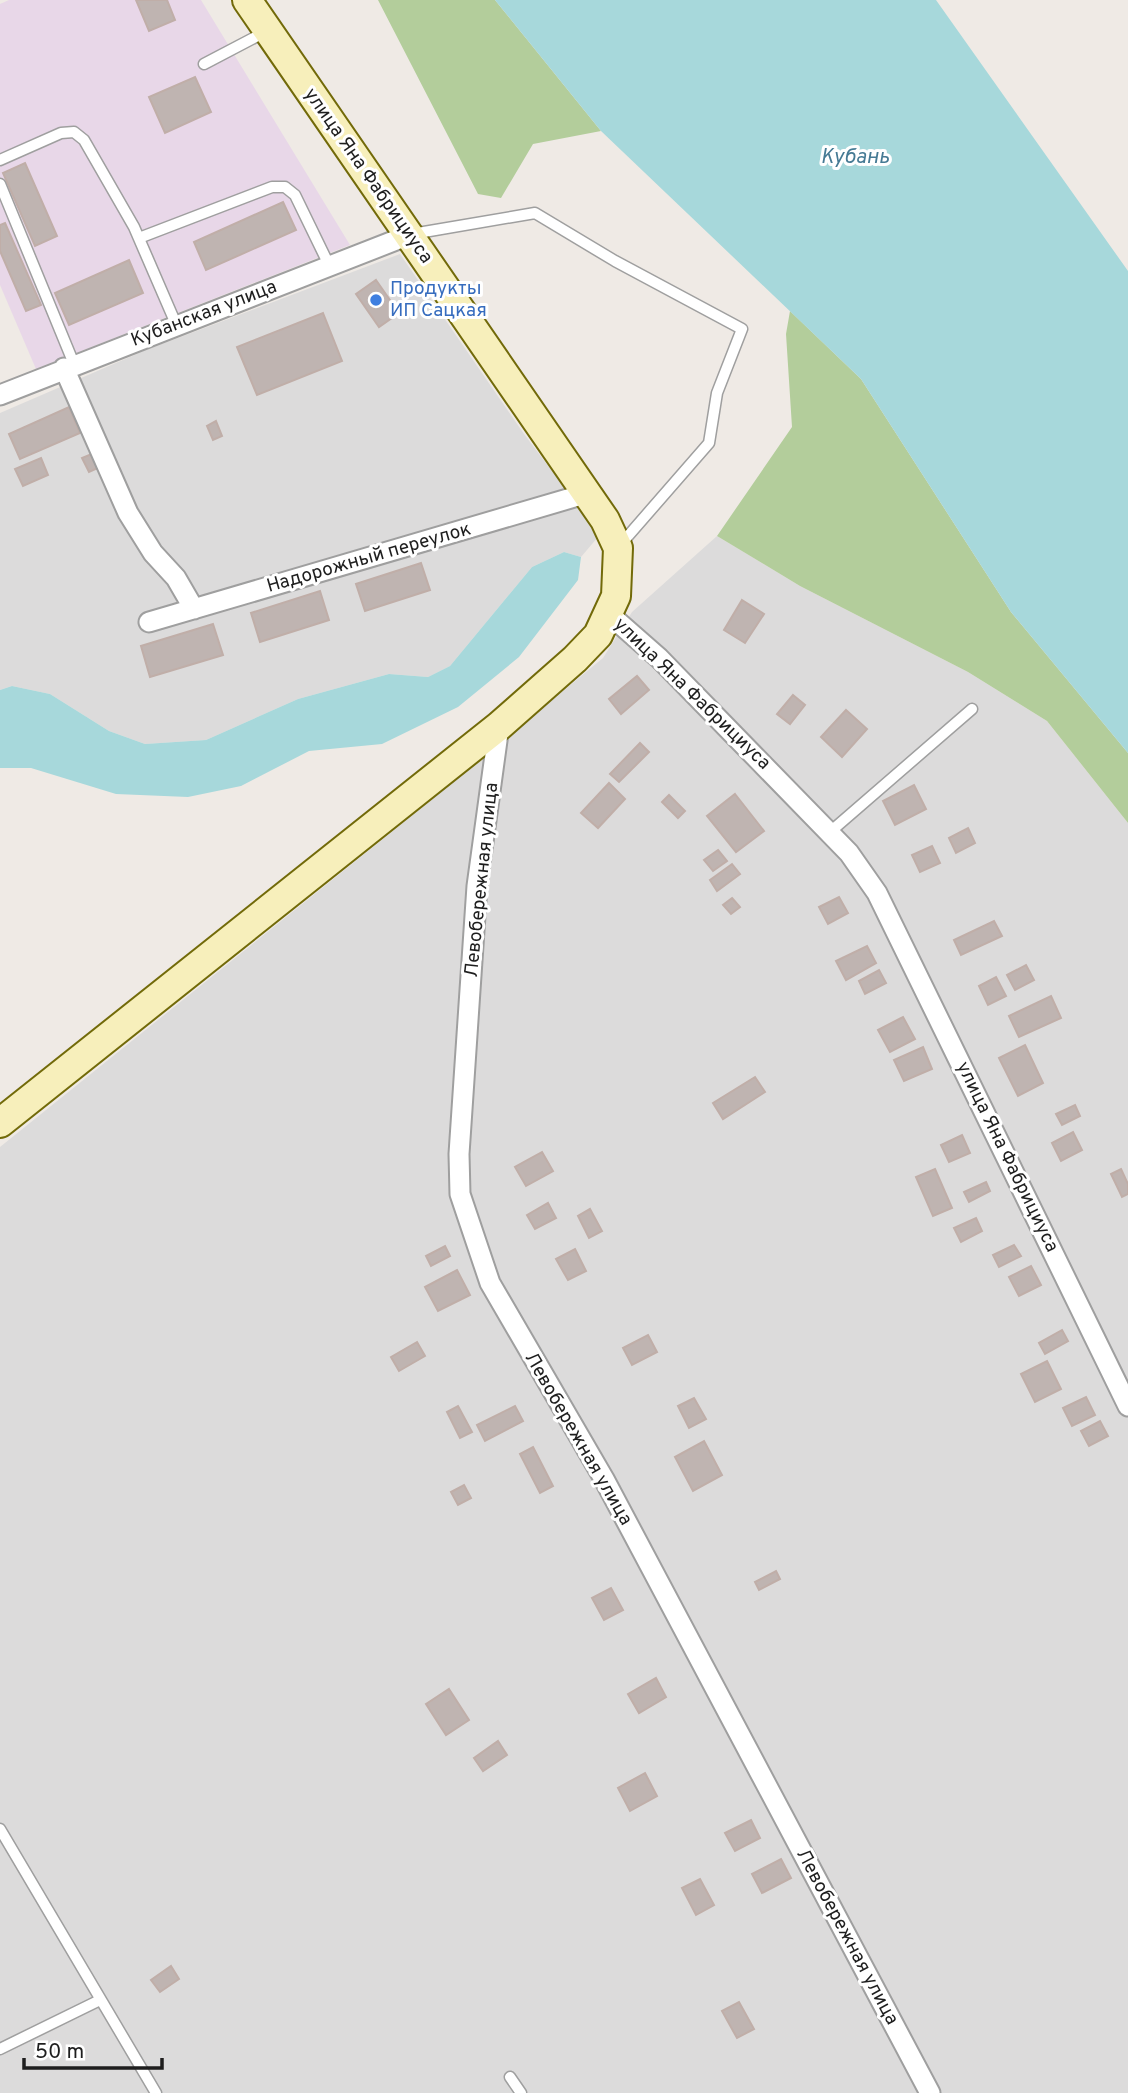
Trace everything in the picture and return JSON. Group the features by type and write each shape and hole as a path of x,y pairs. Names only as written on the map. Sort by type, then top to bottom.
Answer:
{"street":[{"name":"улица Яна Фабрициуса","path":"247,0 588,493 618,548 618,584 610,615 679,677 830,832 849,853 877,893 1128,1406"},
{"name":"Кубанская улица","path":"0,395 408,234"},
{"path":"69,366 128,513 153,553 176,578 194,609"},
{"name":"Надорожный переулок","path":"149,622 588,493"},
{"path":"0,1123 499,726 575,659 598,635 610,615"},
{"name":"Левобережная улица","path":"499,726 477,886 459,1154 460,1194 474,1240 490,1283 604,1479 930,2093"}],"lane":[{"path":"204,64 267,30"},
{"path":"0,160 61,133 74,132 84,140 139,238 176,324"},
{"path":"0,184 69,366"},
{"path":"139,238 272,187 285,187 295,195 329,265"},
{"path":"408,234 535,213 615,261 742,329 717,393 709,443 618,548"},
{"path":"830,832 972,709"},
{"path":"0,1829 156,2093"},
{"path":"0,2049 100,2000"},
{"path":"510,2077 521,2093"}],"shaded area":[{"path":"9,0 201,0 350,245 36,369 0,285 0,4"},
{"path":"400,254 524,434 586,516 598,537 581,557 564,552 532,567 450,666 428,677 389,674 298,699 206,740 145,744 109,731 50,694 12,686 0,690 0,413 146,350"},
{"path":"717,536 800,586 968,672 1047,721 1128,823 1128,2093 0,2093 0,1147 429,802 603,658 632,612"}],"green space":[{"path":"378,0 495,0 601,131 533,144 501,198 478,194"},
{"path":"790,311 861,379 1011,612 1128,753 1128,823 1047,721 968,672 800,586 717,536 792,427 786,334"}],"water":[{"name":"Кубань","path":"495,0 936,0 1128,271 1128,753 1011,612 861,379 601,131"},
{"path":"564,552 581,557 578,580 519,657 458,707 382,744 309,751 241,786 188,797 116,794 31,768 0,768 0,690 12,686 50,694 109,731 145,744 206,740 298,699 389,674 428,677 450,666 532,567"}],"building":[{"path":"136,0 167,0 175,20 149,31"},
{"path":"195,77 211,112 165,133 149,97"},
{"path":"25,163 57,236 35,246 3,173"},
{"path":"283,202 296,230 206,270 194,242"},
{"path":"5,223 41,305 26,311 0,251 0,225"},
{"path":"129,260 143,293 69,325 55,293"},
{"path":"376,280 399,313 379,327 356,294"},
{"path":"323,313 342,361 257,395 237,347"},
{"path":"69,407 80,433 20,459 9,434"},
{"path":"216,421 222,436 213,440 207,426"},
{"path":"94,453 100,467 89,472 82,458"},
{"path":"41,458 48,475 23,486 15,469"},
{"path":"421,563 430,590 365,611 356,584"},
{"path":"320,591 329,620 260,642 251,613"},
{"path":"742,600 764,614 745,643 724,630"},
{"path":"213,624 223,655 150,677 141,646"},
{"path":"637,676 649,690 621,714 609,699"},
{"path":"793,695 805,705 790,724 777,714"},
{"path":"846,710 867,729 842,757 821,737"},
{"path":"640,743 649,752 619,782 610,774"},
{"path":"609,783 625,799 598,828 581,813"},
{"path":"914,785 926,809 895,825 883,801"},
{"path":"735,794 764,831 736,852 707,816"},
{"path":"669,795 685,811 678,818 662,802"},
{"path":"968,828 975,843 956,853 949,838"},
{"path":"932,846 940,863 920,872 912,855"},
{"path":"718,850 727,861 713,871 704,860"},
{"path":"732,864 740,874 717,891 710,880"},
{"path":"839,897 848,913 828,924 819,907"},
{"path":"732,898 740,907 731,914 723,905"},
{"path":"994,921 1002,936 961,955 954,940"},
{"path":"867,946 876,963 846,980 836,961"},
{"path":"1026,965 1034,980 1015,990 1007,975"},
{"path":"879,970 886,983 865,994 859,981"},
{"path":"996,977 1006,996 988,1005 979,986"},
{"path":"1051,996 1061,1018 1019,1037 1009,1016"},
{"path":"903,1017 915,1039 890,1052 878,1030"},
{"path":"1025,1045 1043,1083 1018,1096 999,1058"},
{"path":"923,1047 932,1069 904,1081 894,1060"},
{"path":"755,1077 765,1092 723,1119 713,1103"},
{"path":"1075,1105 1080,1116 1062,1125 1056,1114"},
{"path":"1073,1132 1082,1150 1061,1161 1052,1143"},
{"path":"962,1135 970,1153 949,1162 941,1145"},
{"path":"542,1152 553,1171 526,1186 515,1167"},
{"path":"935,1169 952,1208 933,1216 916,1177"},
{"path":"1121,1169 1128,1184 1128,1194 1122,1197 1111,1174"},
{"path":"986,1182 990,1191 969,1202 964,1192"},
{"path":"548,1203 556,1218 535,1229 527,1215"},
{"path":"590,1209 602,1231 589,1238 578,1216"},
{"path":"976,1218 982,1231 961,1242 954,1228"},
{"path":"1014,1245 1021,1256 999,1267 993,1255"},
{"path":"445,1246 450,1256 431,1266 426,1256"},
{"path":"575,1249 586,1271 568,1280 556,1259"},
{"path":"1031,1266 1041,1285 1019,1296 1009,1277"},
{"path":"457,1270 470,1295 438,1311 425,1287"},
{"path":"1062,1330 1068,1341 1045,1354 1039,1343"},
{"path":"648,1335 657,1352 632,1365 623,1348"},
{"path":"417,1342 425,1356 399,1371 391,1357"},
{"path":"1047,1361 1061,1389 1035,1402 1021,1374"},
{"path":"1086,1397 1095,1415 1072,1426 1063,1408"},
{"path":"694,1398 706,1419 689,1428 678,1406"},
{"path":"458,1406 472,1432 460,1438 447,1412"},
{"path":"515,1406 523,1421 485,1441 477,1425"},
{"path":"1100,1421 1108,1436 1089,1446 1081,1431"},
{"path":"704,1441 722,1475 693,1491 675,1457"},
{"path":"533,1447 553,1486 540,1493 520,1454"},
{"path":"464,1485 471,1498 458,1505 451,1492"},
{"path":"776,1571 780,1579 759,1590 755,1582"},
{"path":"611,1588 623,1610 604,1620 592,1598"},
{"path":"656,1678 666,1697 639,1713 628,1694"},
{"path":"449,1689 469,1720 446,1735 426,1704"},
{"path":"498,1741 507,1755 483,1771 474,1758"},
{"path":"645,1773 657,1796 630,1811 618,1788"},
{"path":"751,1820 760,1838 735,1851 725,1833"},
{"path":"781,1859 791,1878 762,1893 752,1874"},
{"path":"700,1879 714,1905 696,1915 682,1888"},
{"path":"171,1966 179,1979 160,1992 151,1980"},
{"path":"739,2002 754,2029 737,2038 722,2011"}],"place":[{"name":"Продукты ИП Сацкая","path":"376,300"}]}
